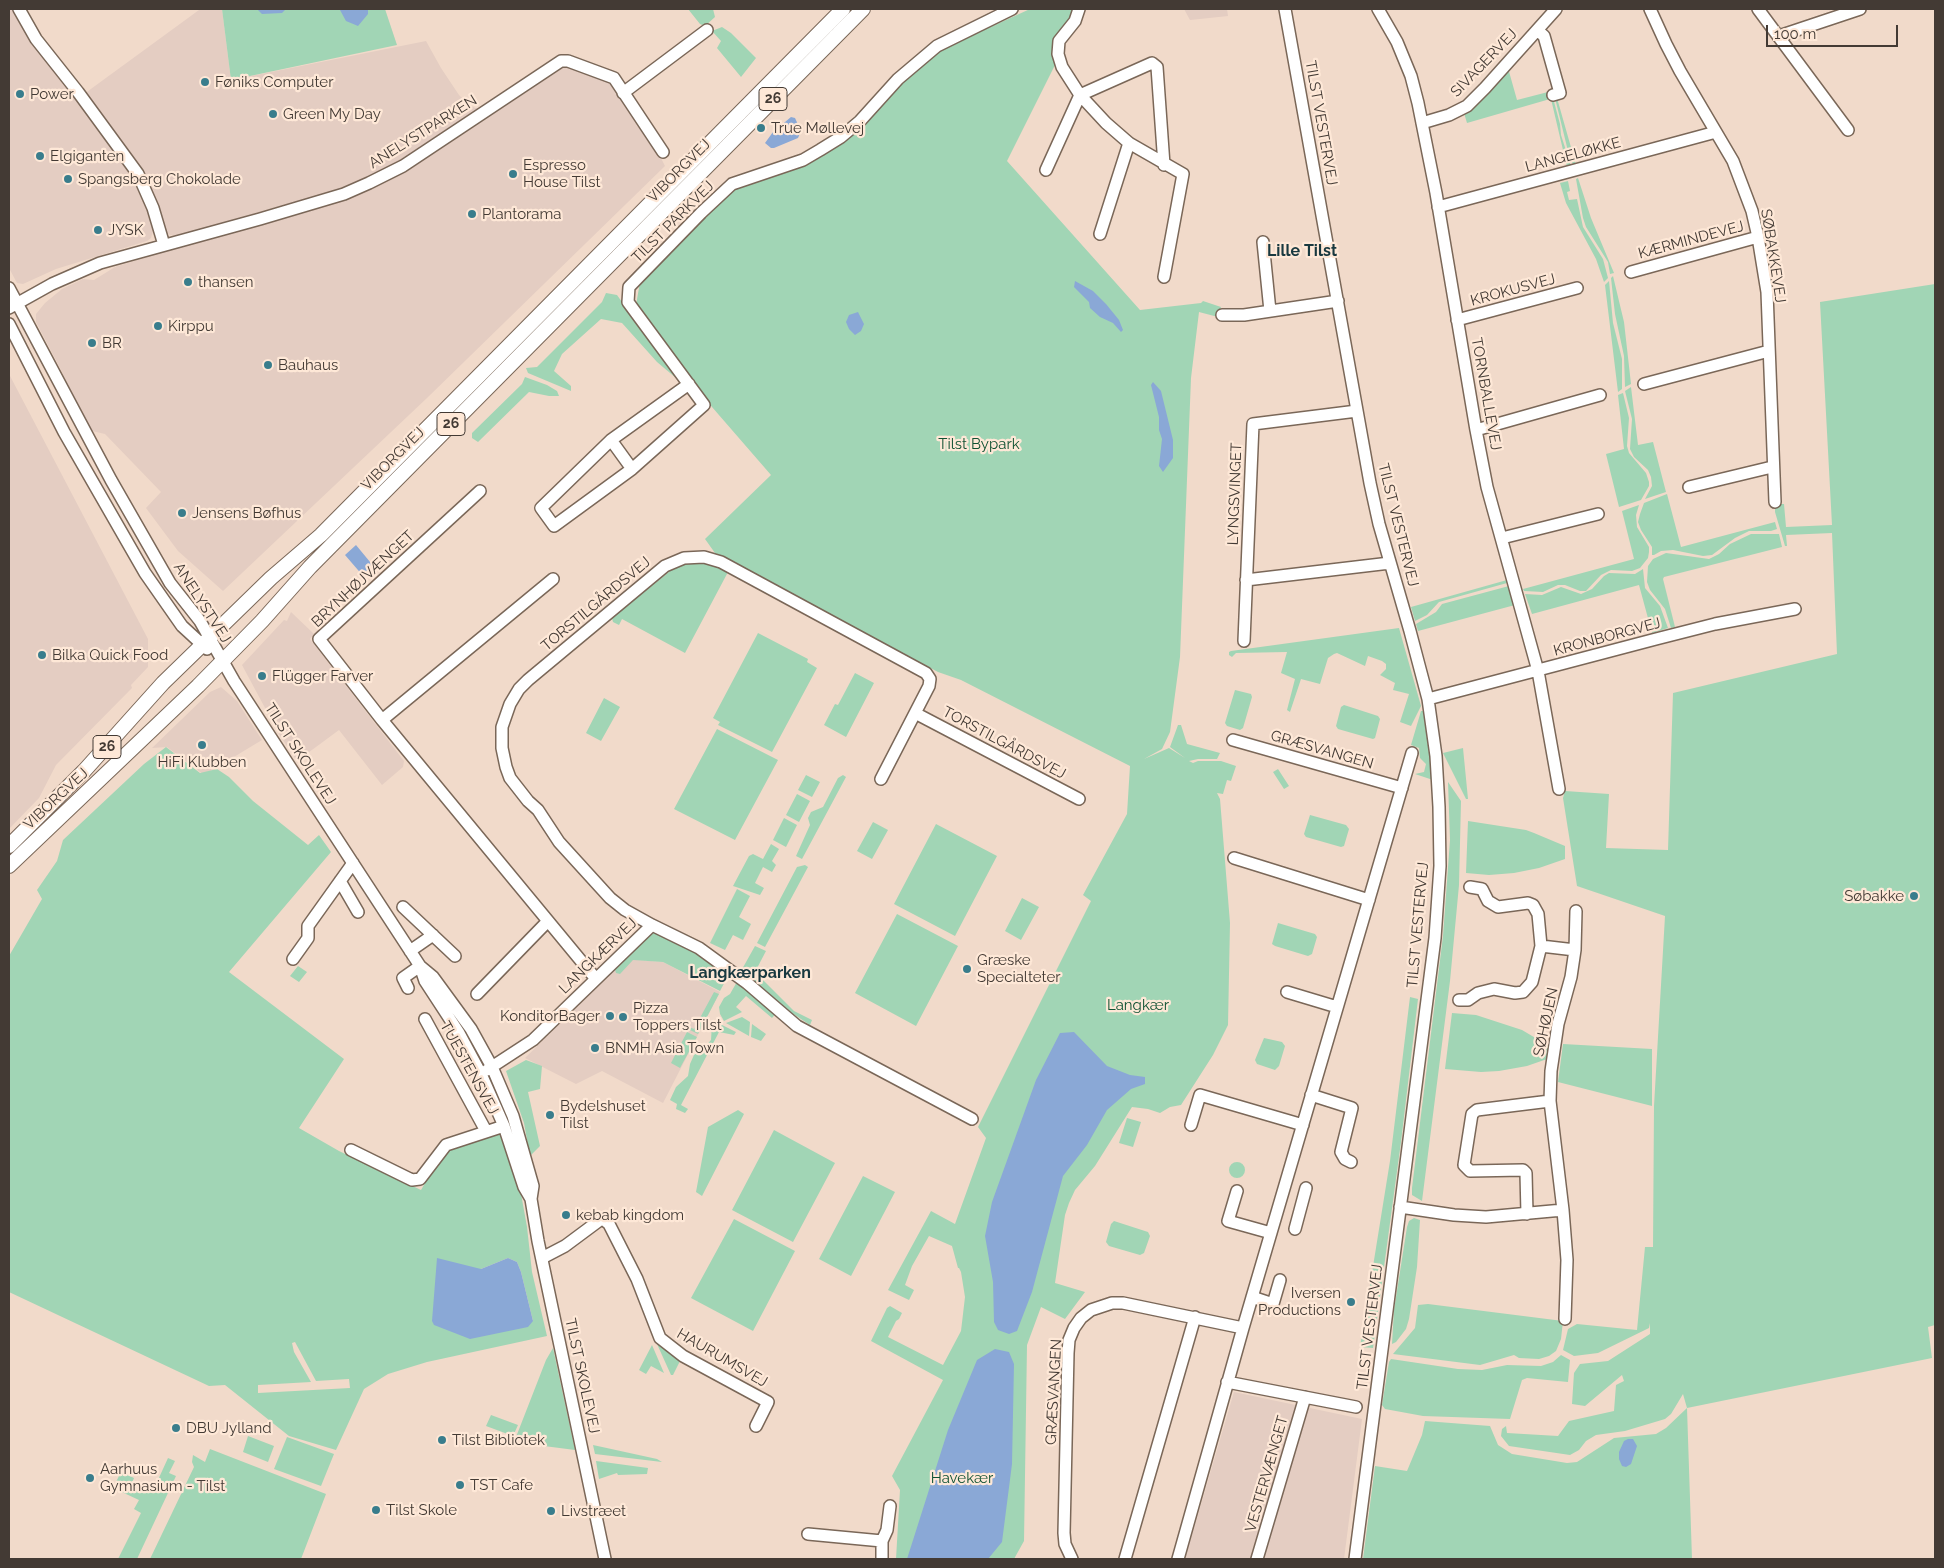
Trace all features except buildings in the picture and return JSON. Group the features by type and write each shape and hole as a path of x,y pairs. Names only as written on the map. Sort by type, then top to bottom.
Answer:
{"main road":[{"name":"VIBORGVEJ","path":"9,846 84,771 163,683 271,578 321,535 843,9"},
{"name":"VIBORGVEJ","path":"9,866 129,753 262,621 310,567 863,9"}],"street":[{"path":"19,9 36,39 78,92 138,174 153,208 164,245"},
{"name":"TILST PARKVEJ","path":"689,384 611,440 541,508 554,526 632,469 704,405 689,384 628,302 629,288 701,213 732,184 803,160 841,137 860,121 898,79 937,46 1012,9"},
{"path":"1079,9 1075,21 1059,41 1058,54 1062,66 1080,95 1106,123 1129,143 1164,165 1183,174 1164,277"},
{"name":"TILST VESTERVEJ","path":"1285,9 1379,524 1428,700 1438,781 1440,866 1435,938 1355,1559"},
{"name":"TORNBALLEVEJ","path":"1378,9 1397,42 1411,76 1422,123 1487,487 1538,671 1559,789"},
{"name":"SIVAGERVEJ","path":"1422,123 1449,115 1467,106 1556,9"},
{"name":"SØBAKKEVEJ","path":"1650,9 1666,44 1733,161 1752,211 1767,292 1772,467 1775,502"},
{"path":"1758,9 1848,130"},
{"path":"1779,36 1860,9"},
{"path":"623,93 707,30"},
{"name":"SIVAGERVEJ","path":"1537,30 1544,36 1560,93 1553,95"},
{"name":"ANELYSTPARKEN","path":"13,306 52,284 100,263 344,194 369,183 403,166 561,61 568,61 614,78 664,152"},
{"path":"1046,170 1080,95 1152,63 1157,66 1164,165"},
{"name":"LANGELØKKE","path":"1438,207 1716,132"},
{"path":"1100,234 1129,143"},
{"name":"KÆRMINDEVEJ","path":"1632,272 1758,237"},
{"path":"1263,242 1270,311"},
{"name":"ANELYSTVEJ","path":"9,288 13,306 170,583 200,621 205,641"},
{"name":"KROKUSVEJ","path":"1458,320 1577,288"},
{"path":"1222,315 1244,315 1338,301"},
{"name":"ANELYSTVEJ","path":"9,324 69,440 145,573 182,626 205,641 222,661"},
{"path":"1644,384 1769,351"},
{"path":"1476,430 1600,395"},
{"name":"LYNGSVINGET","path":"1244,641 1253,424 1357,410"},
{"path":"611,440 632,469"},
{"path":"1689,487 1772,467"},
{"name":"BRYNHØJVÆNGET","path":"480,491 318,640 547,922 596,979"},
{"path":"1502,538 1598,514"},
{"name":"TORSTILGÅRDSVEJ","path":"652,925 625,910 610,898 559,842 538,810 510,778 503,758 501,738 510,704 519,689 665,566 684,558 697,556 710,558 926,673 930,679 929,686 881,779"},
{"path":"1246,580 1390,563"},
{"path":"382,720 553,579"},
{"name":"KRONBORGVEJ","path":"1428,700 1707,627 1795,608"},
{"name":"TILST SKOLEVEJ","path":"222,661 420,966 425,981 459,1033 481,1074 504,1126 524,1187 531,1199"},
{"name":"TORSTILGÅRDSVEJ","path":"916,713 1079,799"},
{"name":"GRÆSVANGEN","path":"1233,740 1402,788"},
{"path":"1178,1559 1227,1382 1412,753"},
{"path":"1234,858 1369,900"},
{"path":"293,959 308,938 308,926 353,863"},
{"path":"340,881 358,912"},
{"name":"SØHØJEN","path":"1459,1000 1468,1000 1478,994 1494,990 1515,993 1523,992 1532,982 1541,946 1538,914 1533,905 1528,903 1498,907 1488,901 1482,889 1470,887"},
{"path":"403,907 455,956"},
{"name":"SØHØJEN","path":"1565,1319 1567,1260 1550,1101 1551,1071 1558,1024 1571,977 1575,950 1576,911"},
{"path":"477,994 547,922"},
{"name":"LANGKÆRVEJ","path":"481,1074 533,1040 652,925 699,948 747,983 797,1026 972,1119"},
{"path":"410,951 433,935"},
{"path":"1541,946 1575,950"},
{"path":"408,988 403,978 420,966"},
{"name":"TILST SKOLEVEJ","path":"420,966 433,977 471,1029 492,1067 514,1116 533,1186 531,1199 542,1258 605,1559"},
{"path":"1286,992 1338,1007"},
{"name":"TUESTENSVEJ","path":"425,1019 486,1131"},
{"path":"1191,1125 1200,1095 1303,1125"},
{"path":"1312,1096 1352,1108 1341,1152 1345,1159 1351,1162"},
{"path":"1527,1214 1526,1173 1523,1170 1470,1171 1464,1165 1472,1114 1477,1110 1550,1101"},
{"name":"TUESTENSVEJ","path":"351,1150 412,1180 420,1179 441,1149 446,1145 504,1126"},
{"path":"1295,1229 1306,1188"},
{"path":"1237,1191 1228,1221 1271,1233"},
{"path":"1279,1206 1299,1212"},
{"path":"1400,1207 1454,1215 1486,1217 1563,1210"},
{"name":"HAURUMSVEJ","path":"542,1258 565,1246 600,1220 604,1220 608,1224 639,1283 660,1338 683,1356 768,1402 756,1426"},
{"path":"1252,1297 1273,1304 1280,1280"},
{"name":"GRÆSVANGEN","path":"1072,1559 1065,1544 1064,1533 1068,1353 1069,1340 1081,1318 1091,1310 1112,1303 1243,1328"},
{"path":"1125,1559 1195,1318"},
{"name":"VESTERVÆNGET","path":"1227,1382 1356,1408"},
{"name":"VESTERVÆNGET","path":"1257,1559 1305,1397"},
{"path":"882,1559 882,1541 887,1530 890,1506"},
{"path":"808,1534 882,1541"}],"shaded area":[{"path":"9,9 14,9 32,43 125,164 147,210 153,231 151,238 147,241 56,269 23,284 17,283 9,268"},
{"path":"222,9 231,80 426,41 459,95 468,104 475,108 480,108 395,165 344,188 175,236 170,235 166,232 144,177 131,155 84,94 199,10"},
{"path":"1184,9 1227,9 1228,16 1190,20"},
{"path":"562,66 609,80 659,154 665,166 427,398 223,591 178,551 146,508 161,492 105,434 88,430 74,403 62,372 36,322 36,314 45,303 62,289 83,279 94,280 115,267 347,198"},
{"path":"9,374 148,639 148,667 131,685 132,688 56,765 39,798 9,829"},
{"path":"291,612 314,634 310,639 404,761 403,767 382,785 339,730 297,761 279,734 242,665 284,620 287,621"},
{"path":"221,687 237,701 262,740 204,775 167,747 152,748 210,692"},
{"path":"626,959 663,962 720,992 663,1103 602,1071 576,1084 525,1058"},
{"path":"1234,1392 1362,1419 1344,1559 1185,1559"}],"green space":[{"path":"222,9 385,9 397,45 231,80"},
{"path":"688,9 713,9 715,17 705,26 700,24"},
{"name":"Tilst Bypark","path":"1030,9 1075,9 1056,63 1007,161 1140,310 1201,303 1203,301 1221,307 1218,317 1199,312 1191,378 1180,657 1170,732 1162,749 1144,759 1169,748 1185,758 1170,747 1178,725 1181,725 1187,744 1220,753 1217,759 1189,761 1193,763 1198,761 1221,761 1236,766 1231,781 1227,780 1223,794 1217,793 1220,799 1230,923 1228,1025 1213,1055 1181,1105 1170,1107 1160,1113 1132,1107 1095,1166 1075,1190 1069,1203 1065,1215 1055,1283 1085,1292 1065,1319 1041,1307 1027,1345 1024,1541 1014,1559 896,1559 900,1490 892,1476 943,1380 871,1341 887,1308 890,1306 902,1313 888,1337 943,1365 961,1331 965,1297 961,1272 958,1268 952,1246 929,1236 912,1266 905,1285 914,1290 909,1300 888,1290 931,1211 955,1224 986,1138 978,1127 1091,901 1083,895 1127,814 1130,766 961,680 938,672 715,553 705,539 771,475 712,407 636,305 640,282 733,189 803,165 834,149 915,68 938,51"},
{"path":"722,27 731,33 756,58 741,77 717,48 721,41 712,31"},
{"path":"1508,68 1517,100 1548,92 1550,99 1467,123 1464,113"},
{"path":"1553,98 1561,135 1571,166 1567,167 1551,99"},
{"path":"1555,98 1557,98 1576,165 1573,165 1567,147"},
{"path":"1578,178 1591,218 1614,273 1610,274 1608,262 1586,227 1576,179"},
{"path":"1568,181 1570,191 1567,192 1569,200 1577,199 1583,227 1603,259 1608,278 1604,282 1596,259 1566,203 1560,183"},
{"path":"1613,276 1624,322 1631,384 1625,387 1624,356 1615,314 1611,278"},
{"path":"1609,281 1613,323 1622,359 1622,389 1618,392 1605,285"},
{"path":"1935,284 1935,1325 1928,1327 1932,1358 1687,1408 1683,1394 1671,1414 1665,1419 1625,1431 1596,1435 1586,1441 1579,1450 1570,1455 1509,1446 1501,1436 1502,1429 1506,1426 1507,1433 1558,1436 1569,1421 1614,1411 1616,1385 1624,1381 1622,1375 1585,1406 1572,1404 1574,1373 1580,1364 1608,1361 1650,1334 1650,1323 1649,1328 1598,1353 1574,1356 1563,1350 1568,1329 1577,1324 1637,1330 1645,1247 1653,1247 1654,1106 1665,916 1577,886 1563,798 1565,791 1609,794 1606,848 1668,850 1673,693 1837,654 1832,533 1786,535 1787,546 1785,546 1775,512 1775,504 1784,504 1786,527 1832,525 1820,302"},
{"path":"606,293 617,295 676,378 657,362 622,323 601,319 562,354 554,371 571,386 571,391 528,373 526,368 537,367 602,302"},
{"path":"525,377 547,385 557,391 559,396 529,392 478,442 472,438 472,433 522,384"},
{"path":"1631,387 1638,445 1653,442 1666,492 1645,499 1652,486 1651,477 1648,470 1634,457 1630,449 1632,419 1625,391"},
{"path":"1623,393 1629,418 1627,446 1629,453 1646,473 1649,486 1641,500 1619,507 1606,454 1624,449 1618,395"},
{"path":"1667,494 1681,547 1775,522 1777,529 1771,531 1749,531 1735,538 1712,555 1703,556 1673,550 1661,551 1652,555 1652,547 1638,522 1644,503"},
{"path":"1639,505 1636,515 1637,527 1649,547 1648,558 1640,568 1632,571 1611,570 1601,575 1586,591 1558,585 1543,592 1524,591 1523,589 1634,559 1622,511"},
{"path":"1751,534 1779,534 1782,547 1664,577 1675,627 1671,628 1665,609 1650,590 1647,582 1648,566 1653,559 1666,553 1709,559 1719,554 1730,544"},
{"path":"709,562 728,572 685,653 622,619 619,625 613,622 612,618 675,567 685,563"},
{"path":"1643,569 1645,588 1660,606 1668,628 1652,633 1639,585 1532,614 1525,594 1542,595 1561,587 1581,594 1592,589 1609,573 1635,574"},
{"path":"1507,580 1507,583 1439,602 1427,615 1415,621 1411,607"},
{"path":"1509,586 1515,605 1418,631 1416,624 1436,612 1442,604"},
{"path":"1399,628 1421,706 1411,726 1400,722 1409,694 1393,690 1395,683 1380,675 1386,669 1386,664 1382,661 1368,656 1365,666 1337,653 1334,654 1328,658 1320,684 1301,679 1290,712 1287,710 1295,679 1281,673 1287,652 1236,653 1232,657 1229,655 1231,651"},
{"path":"758,633 808,659 807,662 817,668 772,752 718,725 720,722 713,718"},
{"path":"855,673 874,683 846,737 824,725 835,704 838,705"},
{"path":"1235,690 1251,694 1252,697 1243,728 1240,730 1227,726 1225,723"},
{"path":"604,698 620,707 601,741 586,733"},
{"path":"1344,705 1378,716 1380,719 1375,738 1338,729 1336,726 1341,707"},
{"path":"1421,711 1423,711 1433,780 1415,774 1424,772 1426,764 1420,758 1419,748 1411,745"},
{"path":"717,729 778,760 735,840 674,809"},
{"path":"166,747 200,773 217,769 229,777 253,801 308,845 319,835 331,852 229,972 344,1059 299,1128 339,1151 421,1190 440,1157 448,1149 501,1132 520,1188 532,1272 547,1336 427,1362 388,1374 364,1389 336,1450 289,1436 225,1385 209,1386 9,1292 9,956 42,899 37,890 57,861 63,840 144,764","holes":["508,1258 517,1262 521,1272 533,1321 481,1269","295,1342 316,1381 349,1379 350,1388 258,1393 258,1385 311,1382 294,1352 292,1343"]},
{"path":"1463,748 1468,799 1466,799 1443,753"},
{"path":"1278,769 1289,786 1284,789 1273,772"},
{"path":"806,775 820,782 812,797 798,790"},
{"path":"843,775 846,777 802,859 796,856 810,825 808,818 811,812 823,807 838,778"},
{"path":"1448,782 1461,801 1459,885 1450,981 1422,1201 1412,1195 1412,1188 1443,936 1450,840"},
{"path":"797,794 810,801 799,822 786,815"},
{"path":"1310,815 1346,825 1349,829 1344,846 1341,847 1306,837 1304,834"},
{"path":"784,818 797,825 786,847 773,840"},
{"path":"1468,821 1526,830 1534,833 1565,846 1565,859 1539,868 1514,873 1489,875 1466,873"},
{"path":"873,822 888,830 872,859 857,851"},
{"path":"936,824 997,856 955,936 894,904"},
{"path":"771,844 779,849 772,861 776,865 772,872 763,867 755,883 764,888 760,895 733,886 749,856 753,854 763,859"},
{"path":"805,865 808,867 765,947 757,943 797,867"},
{"path":"737,889 750,896 739,917 751,924 743,940 733,935 725,950 710,943"},
{"path":"1022,898 1039,907 1021,940 1005,931"},
{"path":"897,914 958,946 916,1026 855,993"},
{"path":"1278,923 1315,934 1317,937 1312,954 1308,956 1272,944"},
{"path":"652,931 701,954 729,974 720,991 663,962 633,960 620,974 616,973 614,966"},
{"path":"755,946 766,951 755,972 794,1011 812,1020 810,1025 792,1013 741,971"},
{"path":"298,966 307,972 299,982 290,976"},
{"path":"738,980 777,1012 772,1018 746,996 736,1007 742,1012 724,1021 719,1007 724,998 730,994"},
{"path":"714,992 719,994 698,1034 686,1028 687,1026 694,1029"},
{"path":"1410,997 1418,999 1373,1348 1360,1347 1390,1161"},
{"path":"1452,1013 1476,1015 1522,1030 1549,1046 1547,1059 1527,1066 1499,1071 1481,1072 1445,1069"},
{"path":"742,1017 750,1022 749,1036 726,1023"},
{"path":"718,1023 736,1032 734,1035 719,1032 681,1105 688,1109 685,1113 676,1109 677,1104 670,1100 676,1087 688,1076 694,1055 711,1040 712,1024"},
{"path":"752,1024 766,1034 761,1041 751,1037"},
{"path":"687,1032 697,1037 680,1068 671,1063"},
{"path":"1264,1038 1282,1042 1285,1046 1279,1066 1275,1070 1257,1064 1255,1060"},
{"path":"1563,1044 1652,1049 1652,1106 1558,1082"},
{"path":"526,1060 542,1066 540,1089 528,1092 540,1146 530,1156 524,1123 506,1071"},
{"path":"738,1110 744,1114 702,1196 696,1192 708,1127"},
{"path":"1127,1118 1141,1122 1133,1147 1119,1143"},
{"path":"774,1130 835,1163 793,1242 732,1210"},
{"path":"1234,1162 1240,1162 1245,1167 1243,1176 1234,1178 1229,1173 1229,1167"},
{"path":"863,1176 895,1192 851,1276 819,1259"},
{"path":"1414,1218 1420,1220 1417,1267 1409,1319 1406,1329 1396,1342 1392,1344 1394,1310 1407,1227 1409,1221"},
{"path":"734,1219 795,1251 753,1331 691,1298"},
{"path":"1114,1221 1148,1232 1150,1236 1144,1253 1140,1255 1109,1246 1106,1242 1111,1224"},
{"path":"1428,1304 1563,1321 1561,1339 1556,1351 1549,1356 1539,1359 1519,1358 1514,1355 1480,1365 1393,1354 1415,1328 1418,1305"},
{"path":"659,1343 681,1359 673,1375 671,1375 657,1344"},
{"path":"652,1345 664,1373 651,1366 646,1374 639,1370"},
{"path":"553,1348 575,1450 544,1446 516,1437 546,1360"},
{"path":"1561,1355 1570,1360 1568,1382 1527,1378 1522,1380 1510,1419 1423,1416 1385,1409 1382,1405 1391,1359 1458,1369 1482,1370 1507,1365 1541,1366 1553,1362"},
{"path":"1687,1408 1692,1559 1363,1559 1375,1466 1407,1471 1422,1435 1425,1421 1490,1426 1498,1445 1512,1454 1567,1463 1577,1462 1614,1438 1656,1434 1666,1428"},
{"path":"491,1415 518,1425 513,1436 486,1426"},
{"path":"248,1436 274,1446 268,1462 243,1452"},
{"path":"287,1437 334,1454 321,1486 274,1469"},
{"path":"593,1445 657,1459 662,1462 595,1454"},
{"path":"210,1449 326,1494 301,1559 150,1559 194,1467 192,1462 193,1455 205,1462"},
{"path":"168,1458 175,1461 169,1473 176,1476 137,1559 118,1559 141,1513 134,1509 139,1500 113,1488 121,1472 134,1478 132,1483 152,1493"},
{"path":"596,1461 648,1468 647,1474 618,1475 617,1473 599,1479"}],"water":[{"path":"257,9 286,9 282,13 262,14"},
{"path":"335,9 368,9 368,14 358,26 346,21 340,10"},
{"path":"791,117 795,118 801,131 798,138 771,148 765,143 773,132"},
{"path":"1075,281 1093,291 1106,304 1119,320 1123,330 1121,332 1113,323 1100,317 1090,308 1089,302 1074,287"},
{"path":"858,312 864,324 861,331 855,335 849,329 846,322 849,315"},
{"path":"1153,382 1161,391 1173,440 1173,458 1163,472 1159,466 1162,439 1151,385"},
{"path":"356,545 375,568 364,577 345,555"},
{"path":"1074,1032 1107,1066 1130,1075 1145,1077 1145,1084 1131,1089 1107,1110 1087,1145 1063,1176 1032,1292 1017,1331 1009,1334 998,1330 994,1322 993,1282 985,1236 992,1202 1036,1080 1060,1033"},
{"path":"437,1258 481,1269 508,1258 517,1262 533,1321 528,1327 470,1339 434,1325 432,1321"},
{"path":"995,1349 1009,1352 1014,1364 1012,1464 1002,1542 988,1559 907,1559 948,1430 977,1360"},
{"path":"1633,1439 1637,1446 1631,1464 1626,1467 1622,1466 1619,1452 1624,1441"}],"place":[{"name":"Føniks Computer","path":"205,82"},
{"name":"Power","path":"20,94"},
{"name":"Green My Day","path":"273,114"},
{"name":"True Møllevej","path":"761,128"},
{"name":"Elgiganten","path":"40,156"},
{"name":"Espresso House Tilst","path":"513,174"},
{"name":"Spangsberg Chokolade","path":"68,179"},
{"name":"Plantorama","path":"472,214"},
{"name":"JYSK","path":"98,230"},
{"name":"thansen","path":"188,282"},
{"name":"Kirppu","path":"158,326"},
{"name":"BR","path":"92,343"},
{"name":"Bauhaus","path":"268,365"},
{"name":"Jensens Bøfhus","path":"182,513"},
{"name":"Bilka Quick Food","path":"42,655"},
{"name":"Flügger Farver","path":"262,676"},
{"name":"HiFi Klubben","path":"202,745"},
{"name":"Søbakke","path":"1914,896"},
{"name":"Græske Specialteter","path":"967,969"},
{"name":"KonditorBager","path":"610,1016"},
{"name":"Pizza Toppers Tilst","path":"623,1017"},
{"name":"BNMH Asia Town","path":"595,1048"},
{"name":"Bydelshuset Tilst","path":"550,1115"},
{"name":"kebab kingdom","path":"566,1215"},
{"name":"Iversen Productions","path":"1351,1302"},
{"name":"DBU Jylland","path":"176,1428"},
{"name":"Tilst Bibliotek","path":"442,1440"},
{"name":"Aarhuus Gymnasium - Tilst","path":"90,1478"},
{"name":"TST Cafe","path":"460,1485"},
{"name":"Tilst Skole","path":"376,1510"},
{"name":"Livstræet","path":"551,1511"}],"district":[{"name":"Lille Tilst","path":"1302,251"},
{"name":"Langkærparken","path":"750,973"}],"park label":[{"name":"Langkær","path":"1138,1005"},
{"name":"Havekær","path":"962,1478"}]}
